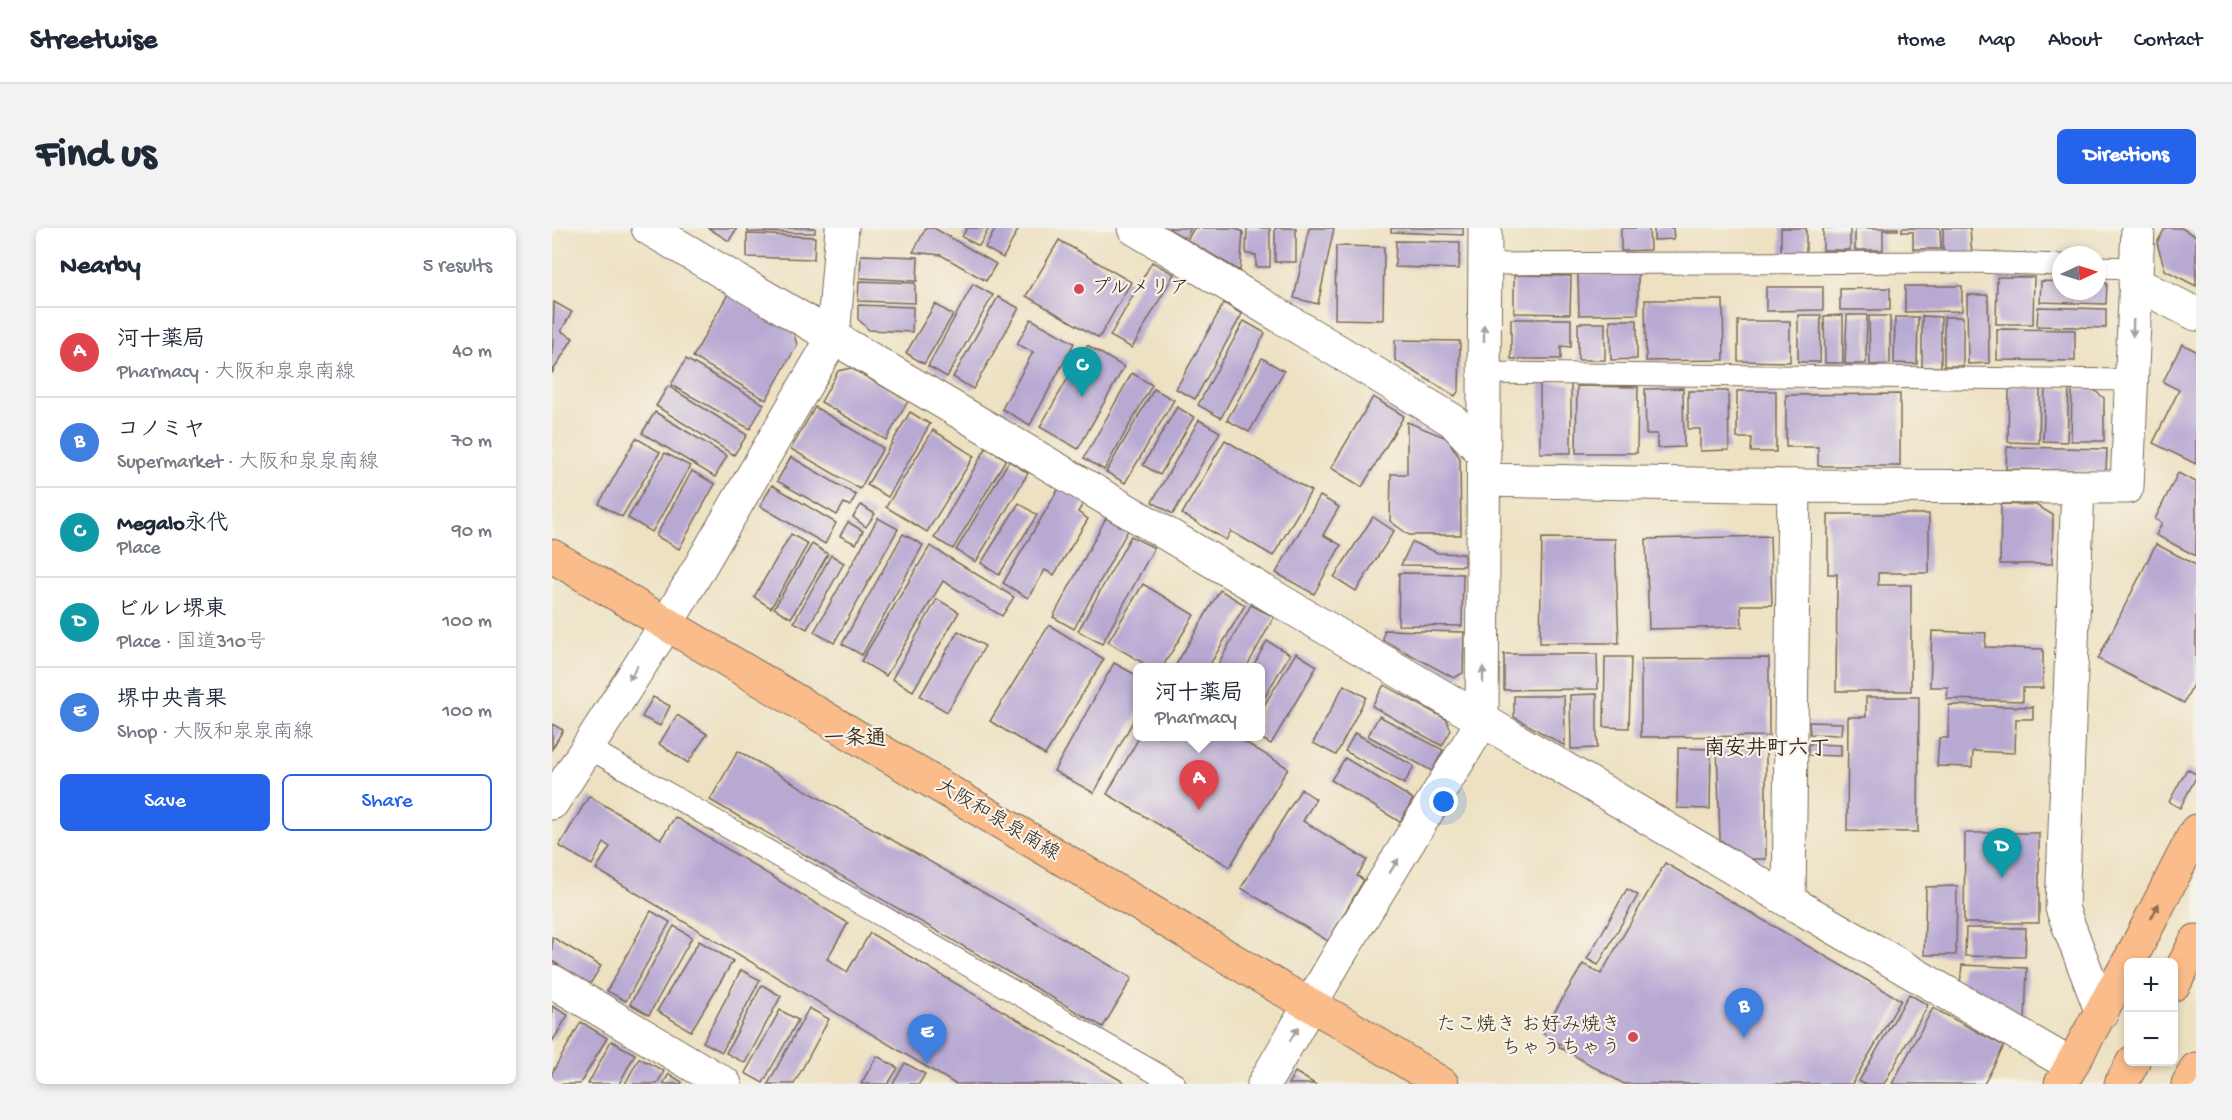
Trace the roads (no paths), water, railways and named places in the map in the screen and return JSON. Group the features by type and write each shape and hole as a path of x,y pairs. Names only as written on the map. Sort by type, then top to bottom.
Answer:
{"main road":[{"name":"大阪和泉泉南線","path":"552,556 1442,1084"},
{"path":"2132,958 2196,831"},
{"path":"2178,976 2196,941"},
{"path":"2066,1075 2124,972"},
{"path":"2121,1084 2131,1066"},
{"path":"2188,1084 2196,1070"}],"street":[{"path":"648,228 1789,902 2066,1075"},
{"path":"552,803 666,625 833,338 842,228"},
{"path":"1134,228 1452,420 1484,467"},
{"path":"1264,1084 1345,945 1482,722 1485,228"},
{"path":"1484,467 1794,486 2127,488 2138,228"},
{"path":"2136,276 2196,314"},
{"path":"1789,902 1794,486"},
{"path":"2078,487 2062,908 2102,1013"},
{"path":"552,981 725,1084"}],"lane":[{"path":"1485,264 1972,262 2052,265"},
{"path":"2106,269 2136,276"},
{"path":"1484,373 2131,380"},
{"path":"587,747 1175,1084"}],"place":[{"name":"プルメリア","path":"1079,289"},
{"name":"Megalo永代","path":"1082,397"},
{"name":"河十薬局","path":"1199,810"},
{"name":"ビルレ堺東","path":"2002,878"},
{"name":"たこ焼き お好み焼き ちゃうちゃう","path":"1633,1037"},
{"name":"コノミヤ","path":"1744,1038"},
{"name":"堺中央青果","path":"927,1064"}],"district":[{"name":"一条通","path":"855,740"},
{"name":"南安井町六丁","path":"1767,750"}]}
